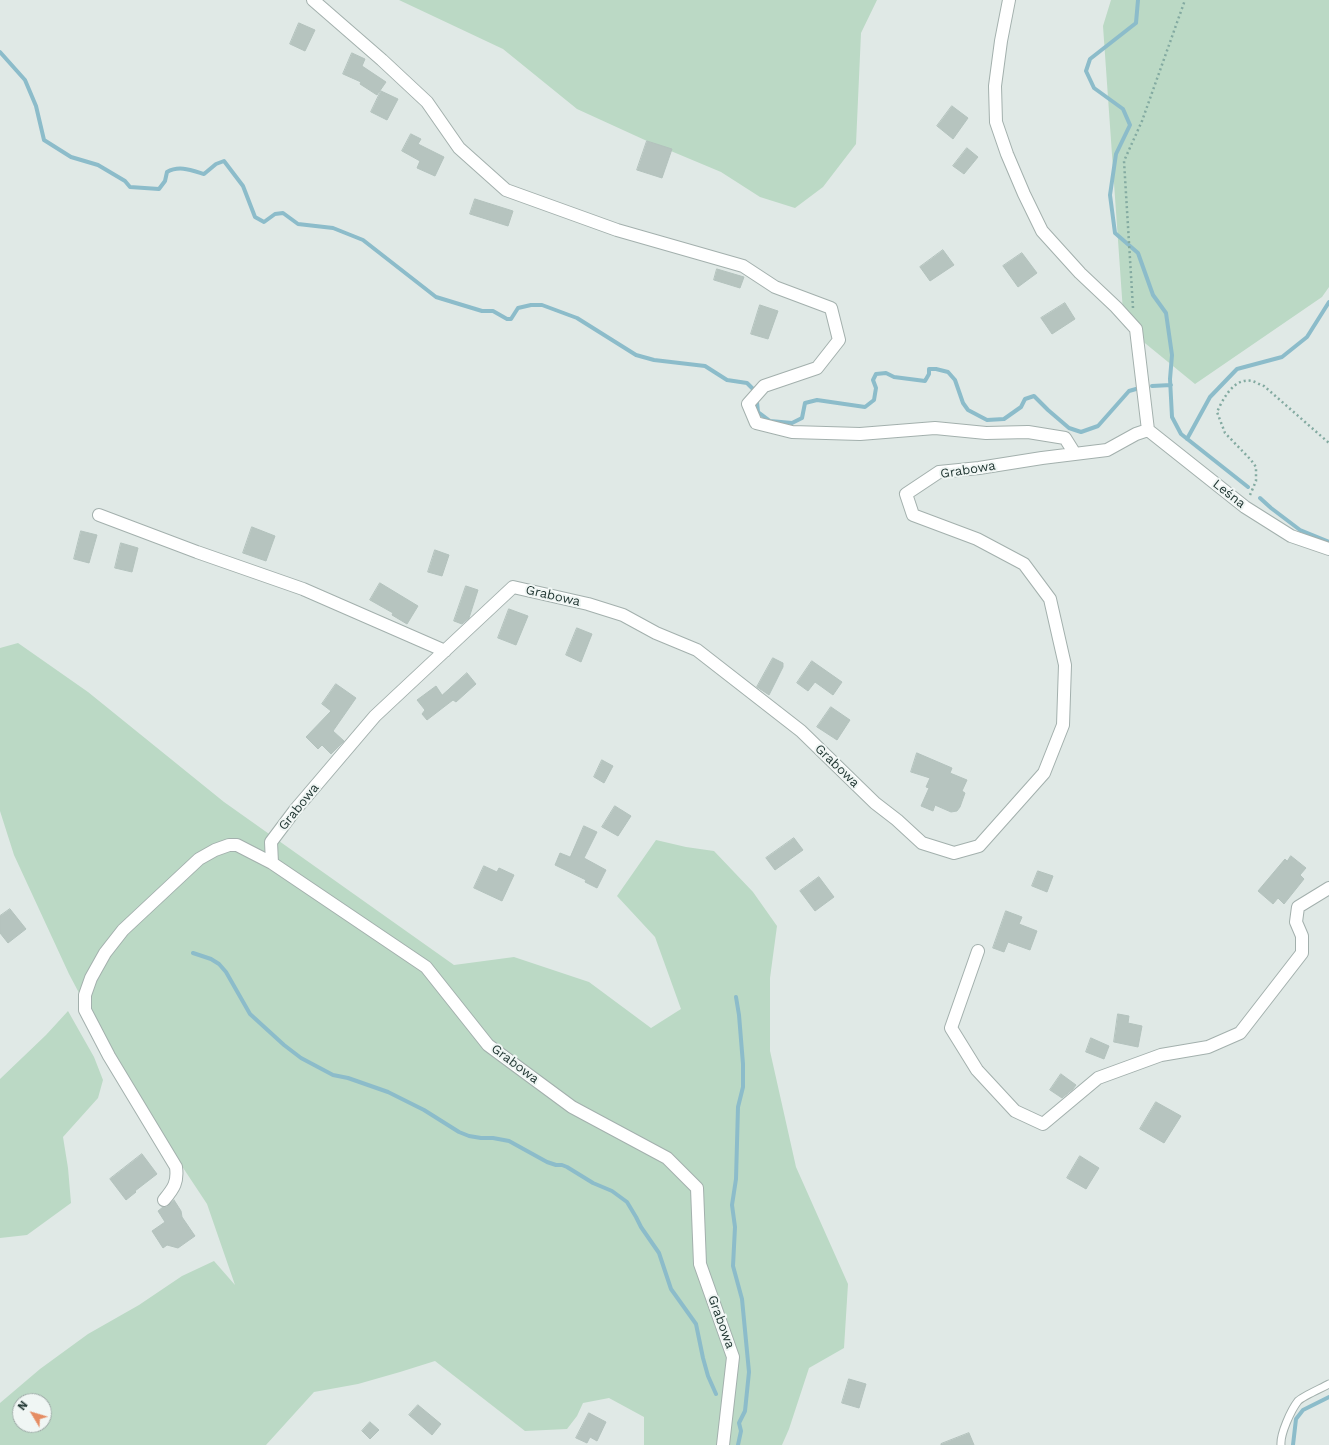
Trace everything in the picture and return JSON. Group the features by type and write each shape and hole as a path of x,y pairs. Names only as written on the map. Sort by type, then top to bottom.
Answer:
{"street":[{"path":"313,0 382,60 427,102 459,148 506,190 617,230 743,266 774,287 830,308 839,340 817,368 764,386 748,404 756,423 792,432 860,434 935,428 986,433 1028,432 1065,438 1074,454"},
{"path":"1009,0 1000,41 995,86 996,122 1007,154 1042,231 1080,273 1116,307 1136,329 1148,430"},
{"name":"Grabowa","path":"723,1445 733,1357 700,1264 697,1188 666,1158 572,1107 488,1045 426,967 272,863 271,842 295,810 375,716 513,587 588,604 623,615 656,633 697,650 801,731 875,803 897,820 922,843 954,852 979,846 1044,773 1063,725 1065,665 1050,599 1024,564 977,539 913,515 906,494 939,472 979,468 1107,450 1136,434 1148,430"},
{"name":"Leśna","path":"1148,430 1245,507 1291,536 1329,549"},
{"path":"99,515 197,552 303,589 445,651"},
{"path":"164,1200 174,1188 177,1176 176,1167 109,1056 85,1010 85,995 91,978 105,953 123,930 199,859 214,850 229,845 237,845 272,863"},
{"path":"978,951 951,1028 977,1070 1015,1111 1043,1124 1098,1078 1161,1055 1208,1047 1240,1033 1302,953 1302,936 1296,922 1298,907 1329,888"}],"lane":[{"path":"1281,1445 1280,1442 1286,1422 1299,1401 1329,1384"}],"path":[{"path":"1136,329 1124,162 1142,121 1185,0"},
{"path":"1245,507 1256,480 1256,467 1225,433 1217,412 1223,398 1237,384 1251,381 1264,386 1329,443"}],"green space":[{"path":"399,0 877,0 861,33 856,144 823,187 795,208 760,197 721,172 647,141 577,109 503,49"},
{"path":"1111,0 1329,0 1329,287 1322,297 1195,384 1124,326 1103,26"},
{"path":"18,643 88,692 224,802 454,965 514,957 589,982 651,1028 681,1009 655,937 617,896 656,840 686,847 714,851 753,892 777,926 770,978 770,1051 796,1167 848,1284 844,1348 809,1368 789,1429 782,1445 644,1445 644,1417 609,1398 583,1403 577,1416 567,1429 525,1431 435,1361 358,1384 314,1392 266,1445 0,1445 0,1403 40,1369 88,1334 139,1305 182,1276 214,1261 235,1285 207,1204 125,1080 69,974 14,855 0,811 0,648"},
{"path":"68,1011 94,1057 103,1080 98,1098 63,1137 68,1168 71,1203 27,1235 0,1238 0,1079 46,1035"}],"building":[{"path":"299,23 315,30 305,51 290,44"},
{"path":"352,53 365,59 362,66 386,82 377,95 360,84 361,82 343,74"},
{"path":"381,91 398,99 387,120 371,112"},
{"path":"952,106 968,118 953,139 937,126"},
{"path":"411,134 421,139 418,144 444,157 435,176 417,168 420,161 402,151"},
{"path":"647,141 672,149 662,178 637,170"},
{"path":"967,148 978,157 964,174 953,166"},
{"path":"475,199 513,211 508,226 470,214"},
{"path":"943,250 954,265 930,281 920,267"},
{"path":"1022,253 1037,273 1018,287 1003,266"},
{"path":"717,269 744,277 740,288 714,280"},
{"path":"1065,303 1075,319 1052,334 1041,318"},
{"path":"760,305 778,311 768,339 751,334"},
{"path":"252,527 275,536 266,561 243,553"},
{"path":"81,531 97,535 89,563 74,559"},
{"path":"121,543 138,548 132,572 115,568"},
{"path":"435,550 449,555 442,576 428,572"},
{"path":"380,583 418,606 407,624 392,615 393,613 370,600"},
{"path":"466,586 478,590 469,618 462,624 454,621"},
{"path":"509,609 528,616 516,645 498,638"},
{"path":"577,628 592,634 581,662 566,655"},
{"path":"773,658 783,663 783,667 769,695 757,687"},
{"path":"812,661 842,682 833,695 815,682 808,691 797,683"},
{"path":"467,673 476,684 456,702 453,700 427,720 422,714 425,710 417,700 436,686 442,695"},
{"path":"336,684 356,698 333,731 344,741 331,754 322,745 318,749 306,737 331,711 322,704"},
{"path":"831,707 850,720 837,740 817,727"},
{"path":"917,753 952,768 950,773 967,780 962,791 965,793 957,811 951,812 935,805 933,811 921,806 929,788 926,787 930,778 911,772"},
{"path":"602,760 613,766 604,783 594,777"},
{"path":"615,806 631,816 618,836 602,827"},
{"path":"584,826 597,832 584,858 606,870 597,888 585,882 586,880 555,865 560,853 570,857"},
{"path":"794,838 803,850 775,870 766,858"},
{"path":"1291,856 1306,868 1300,875 1304,879 1284,904 1278,898 1273,904 1258,891 1285,859 1287,861"},
{"path":"484,866 497,872 499,868 514,875 502,901 474,888"},
{"path":"1038,871 1053,876 1047,892 1032,886"},
{"path":"819,877 834,897 815,911 800,891"},
{"path":"10,909 26,929 8,943 0,933 0,916"},
{"path":"1006,911 1022,917 1019,924 1037,931 1030,950 1008,942 1004,952 993,948"},
{"path":"1118,1014 1129,1016 1128,1023 1142,1026 1138,1047 1114,1042"},
{"path":"1091,1038 1109,1046 1104,1059 1086,1052"},
{"path":"1061,1074 1076,1085 1062,1098 1050,1090"},
{"path":"1156,1102 1181,1116 1164,1143 1140,1129"},
{"path":"142,1154 157,1174 126,1200 110,1179"},
{"path":"1080,1156 1099,1168 1086,1189 1067,1178"},
{"path":"174,1200 181,1211 182,1217 195,1236 178,1248 167,1245 163,1248 152,1231 165,1222 158,1211 163,1207 167,1207"},
{"path":"849,1379 866,1384 859,1408 842,1403"},
{"path":"418,1405 441,1424 432,1435 409,1415"},
{"path":"589,1413 606,1422 597,1441 590,1437 587,1443 576,1438"},
{"path":"370,1422 379,1430 370,1439 362,1431"},
{"path":"969,1433 974,1445 941,1445 941,1444"}],"waterway":[{"path":"1138,0 1136,23 1090,59 1086,71 1094,88 1123,109 1130,125 1116,154 1110,195 1115,233 1138,253 1153,295 1166,313 1172,355 1170,379 1172,417 1181,434 1248,487"},
{"path":"0,52 25,80 36,106 44,140 71,157 98,165 125,181 130,187 159,189 165,181 167,172 176,169 185,169 204,174 216,164 224,161 243,186 255,217 264,222 275,214 283,213 298,224 333,228 363,240 436,297 482,311 493,311 507,319 511,319 518,308 531,305 542,305 577,318 636,355 654,360 705,366 727,380 747,383 753,389"},
{"path":"1187,439 1210,397 1237,369 1282,357 1307,337 1329,302"},
{"path":"757,402 758,412 770,421 792,423 802,418 805,403 817,400 865,407 874,400 876,388 873,380 876,374 886,373 894,377 925,381 929,374 929,369 936,369 948,372 955,380 963,403 968,410 987,420 1004,419 1021,407 1025,399 1034,396 1069,428 1081,432 1098,426 1129,391 1136,389"},
{"path":"1152,386 1171,385"},
{"path":"1260,498 1300,530 1329,542"},
{"path":"193,953 211,959 219,964 226,972 250,1014 284,1045 301,1058 333,1075 348,1078 388,1092 424,1110 459,1132 469,1136 509,1141 547,1162 567,1167 593,1183 612,1191 627,1202 641,1227 659,1253 671,1289 696,1324 708,1376 716,1394"},
{"path":"736,997 743,1064 743,1087 738,1107 736,1179 732,1205 735,1227 733,1266 742,1299 749,1372 745,1411 739,1423 741,1431 738,1445"},
{"path":"1293,1445 1296,1419 1303,1410 1329,1397"}]}
